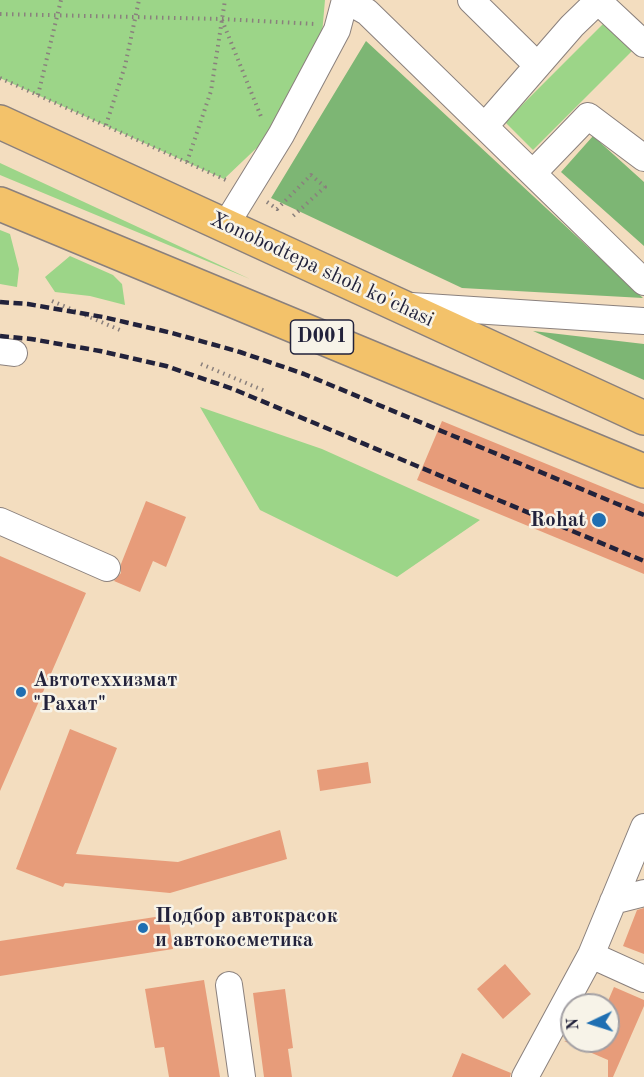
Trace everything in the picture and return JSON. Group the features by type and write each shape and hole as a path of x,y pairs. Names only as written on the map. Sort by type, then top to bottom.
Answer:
{"highway":[{"name":"Xonobodtepa shoh ko'chasi","path":"0,122 644,418"},
{"name":"D001","path":"0,204 644,471"}],"street":[{"path":"225,226 274,147 337,30 345,0 367,12 644,282"},
{"path":"471,0 537,64"},
{"path":"485,126 537,64 598,1 644,44"},
{"path":"533,173 588,116 644,158"},
{"path":"400,306 644,321"},
{"path":"0,521 107,568"},
{"path":"525,1077 591,955 644,827"},
{"path":"613,901 644,893"},
{"path":"591,955 644,979"},
{"path":"229,985 242,1077"}],"path":[{"path":"38,95 61,0"},
{"path":"106,125 125,66 139,0"},
{"path":"187,162 210,92 225,0"},
{"path":"0,14 222,19 318,24 337,30"},
{"path":"222,19 274,147"},
{"path":"0,78 248,188"},
{"path":"277,209 311,175 325,187 293,216"},
{"path":"52,301 120,330"},
{"path":"201,364 265,391"}],"green space":[{"path":"0,0 325,0 322,34 265,140 224,179 0,78"},
{"path":"604,23 632,51 533,150 505,122"},
{"path":"366,41 643,298 462,288 271,198"},
{"path":"593,136 644,182 644,246 561,172"},
{"path":"0,163 250,279 0,175"},
{"path":"0,230 10,234 19,269 17,287 0,284"},
{"path":"70,256 113,275 122,284 125,305 90,296 55,292 45,277"},
{"path":"533,331 644,344 644,380"},
{"path":"200,407 322,449 480,520 397,577 260,510"}],"building":[{"path":"442,421 644,504 644,574 417,480"},
{"path":"146,501 186,517 166,567 153,561 140,592 114,581 121,573 121,564"},
{"name":"Автотеххизмат \"Рахат\"","path":"0,556 86,593 0,791"},
{"path":"70,729 117,748 76,854 178,862 280,830 287,859 170,893 65,883 63,887 16,869"},
{"path":"368,762 371,783 320,791 317,770"},
{"path":"644,908 644,954 623,946 637,910"},
{"path":"168,915 173,949 0,976 0,941"},
{"path":"505,964 531,994 503,1019 477,989"},
{"path":"204,980 220,1077 169,1077 164,1047 155,1048 145,989"},
{"path":"614,987 644,1000 644,1006 613,1077 608,1077 608,1060 592,1053 620,1053 620,993 611,993"},
{"path":"285,989 293,1048 288,1049 292,1077 264,1077 253,993"},
{"path":"462,1053 511,1073 510,1077 452,1077"}],"railway":[{"path":"0,302 28,304 103,317 240,352 304,374 644,515"},
{"path":"0,336 100,351 166,366 233,389 644,561"}],"place":[{"name":"Rohat","path":"599,520"},
{"name":"Автотеххизмат \"Рахат\"","path":"21,692"},
{"name":"Подбор автокрасок и автокосметика","path":"143,928"}]}
